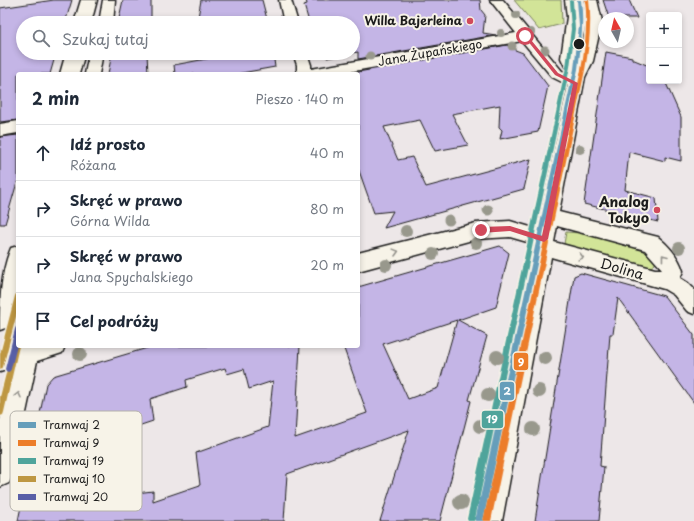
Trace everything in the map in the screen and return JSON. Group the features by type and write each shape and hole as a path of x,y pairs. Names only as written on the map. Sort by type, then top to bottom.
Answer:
{"street":[{"path":"83,16 87,0"},
{"path":"107,16 109,0"},
{"path":"284,0 289,16"},
{"path":"496,0 556,74 576,80"},
{"path":"571,0 574,17 568,58 576,80"},
{"path":"488,521 576,80 586,61 595,21 591,0"},
{"name":"Jana Żupańskiego","path":"322,72 525,36"},
{"path":"68,72 71,60"},
{"path":"92,72 95,60"},
{"path":"302,60 304,72"},
{"path":"0,130 16,127"},
{"path":"549,217 651,243 667,260 673,271 670,277 655,278"},
{"name":"Dolina","path":"360,261 476,231 510,229 544,243 675,284 694,304"},
{"path":"0,320 16,261"},
{"path":"0,361 28,350 41,348"},
{"path":"14,411 28,350"},
{"path":"0,474 10,430"}],"lane":[{"path":"90,16 94,0"},
{"path":"75,72 78,60"}],"green space":[{"path":"514,0 561,0 562,24 539,30"},
{"path":"566,232 580,233 646,250 656,261 655,264 647,268 631,264 631,261 623,262 578,250 564,244"}],"building":[{"path":"54,0 72,0 67,16 16,16 16,60 54,60 51,72 16,72 16,120 0,122 0,8"},
{"path":"123,0 151,0 151,16 120,16"},
{"path":"201,0 262,0 266,16 198,16"},
{"path":"306,0 480,0 481,10 485,15 483,33 496,35 360,59 360,16 307,16 304,5 307,4"},
{"path":"603,0 629,0 637,18 634,18 634,12 607,12"},
{"path":"507,45 510,48 523,53 548,86 538,132 500,139 502,130 499,127 500,105 452,114 468,145 435,151 420,120 384,127 398,160 412,157 426,187 531,159 524,189 384,228 393,211 374,213 360,174 360,72 358,72"},
{"path":"606,52 632,57 632,59 646,65 646,84 666,84 681,117 681,161 665,157 665,161 629,152 625,190 656,198 658,222 584,204"},
{"path":"111,60 147,60 148,72 108,72"},
{"path":"201,60 274,60 275,67 247,72 175,72 174,65"},
{"path":"16,135 16,186 5,224 0,224 0,137"},
{"path":"500,246 509,253 496,307 458,320 487,336 469,400 471,401 440,521 380,521 409,430 287,474 284,521 18,521 20,511 142,511 142,492 153,491 153,501 200,485 196,453 268,427 273,381 249,389 244,369 227,374 225,368 186,380 187,387 150,399 153,421 142,425 142,411 40,411 46,384 53,376 147,348 300,348 295,438 367,413 344,348 360,348 360,286","holes":["457,320 438,388 408,399 383,344"]},
{"path":"581,273 664,296 694,335 694,403 618,298 613,334 610,334 600,466 604,467 599,521 535,521 574,276"}],"tram line":[{"name":"2","path":"479,521 576,69 581,26 579,0"},
{"name":"9","path":"487,521 583,70 589,27 587,0"},
{"name":"19","path":"471,519 568,67 573,29 571,1"},
{"name":"10","path":"0,367 16,304"},
{"name":"20","path":"8,369 16,337"},
{"name":"10","path":"0,412 16,346"}],"place":[{"name":"Willa Bajerleina","path":"470,21"},
{"name":"Analog Tokyo","path":"657,210"}],"route":[{"path":"481,230 507,228 544,239 576,83 556,74 525,36"}]}
